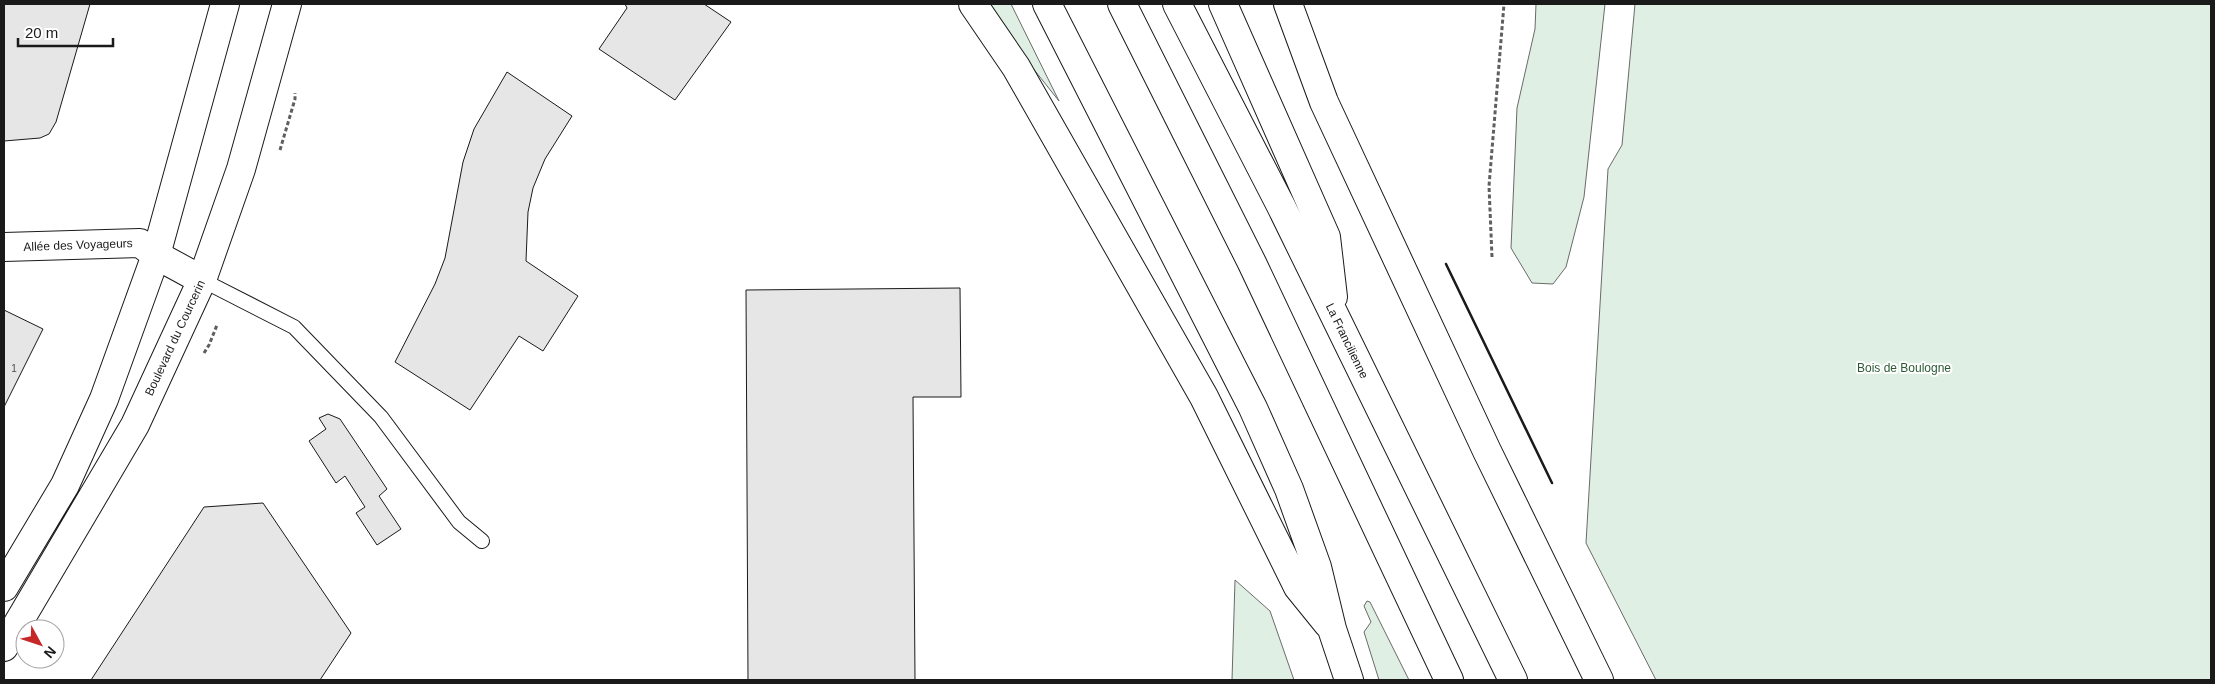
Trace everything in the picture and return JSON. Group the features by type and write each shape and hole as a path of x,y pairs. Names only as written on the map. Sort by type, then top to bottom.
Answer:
{"main road":[{"path":"4,586 65,485 104,399 156,255 225,4"},
{"name":"Boulevard du Courcerin","path":"4,646 136,425 202,280 241,169 287,4"},
{"path":"973,4 1016,67 1204,397 1298,587 1332,629"},
{"path":"1047,4 1253,408 1289,489 1314,558 1332,629 1349,680"},
{"path":"1122,4 1252,264 1449,680"},
{"name":"La Francilienne","path":"1177,4 1281,206 1513,680"},
{"path":"1223,4 1326,237 1335,316"},
{"path":"1288,4 1328,111 1487,451 1599,680"},
{"name":"Allée des Voyageurs","path":"4,247 140,243 156,255 202,280"}],"lane":[{"path":"202,280 294,327 381,417 460,522 482,541"}],"path":[{"path":"1492,257 1489,186 1504,4"}],"green space":[{"path":"986,4 1011,4 1059,101 1020,52"},
{"path":"1536,4 1605,4 1584,197 1566,267 1553,284 1532,283 1511,248 1517,108 1535,29"},
{"name":"Bois de Boulogne","path":"1635,4 2211,4 2211,680 1656,680 1586,543 1608,169 1622,145"},
{"path":"1235,580 1270,611 1294,680 1232,680"},
{"path":"1367,601 1370,602 1409,680 1379,680 1364,632 1371,622 1364,606"}],"building":[{"path":"4,4 90,4 56,122 49,134 40,138 4,141"},
{"path":"625,4 704,4 731,22 675,100 599,49 627,8"},
{"path":"507,72 572,116 545,159 533,188 528,212 526,261 578,296 543,351 519,336 470,410 395,362 435,284 445,258 463,162 474,129"},
{"path":"960,288 961,397 913,397 915,680 748,680 746,290"},
{"path":"4,310 43,329 4,407"},
{"path":"328,414 340,419 387,489 379,496 401,529 377,545 356,513 365,507 345,476 336,483 309,441 326,429 319,418"},
{"path":"263,503 351,633 320,680 91,680 204,507"}],"wall":[{"path":"1446,264 1552,483"}]}
